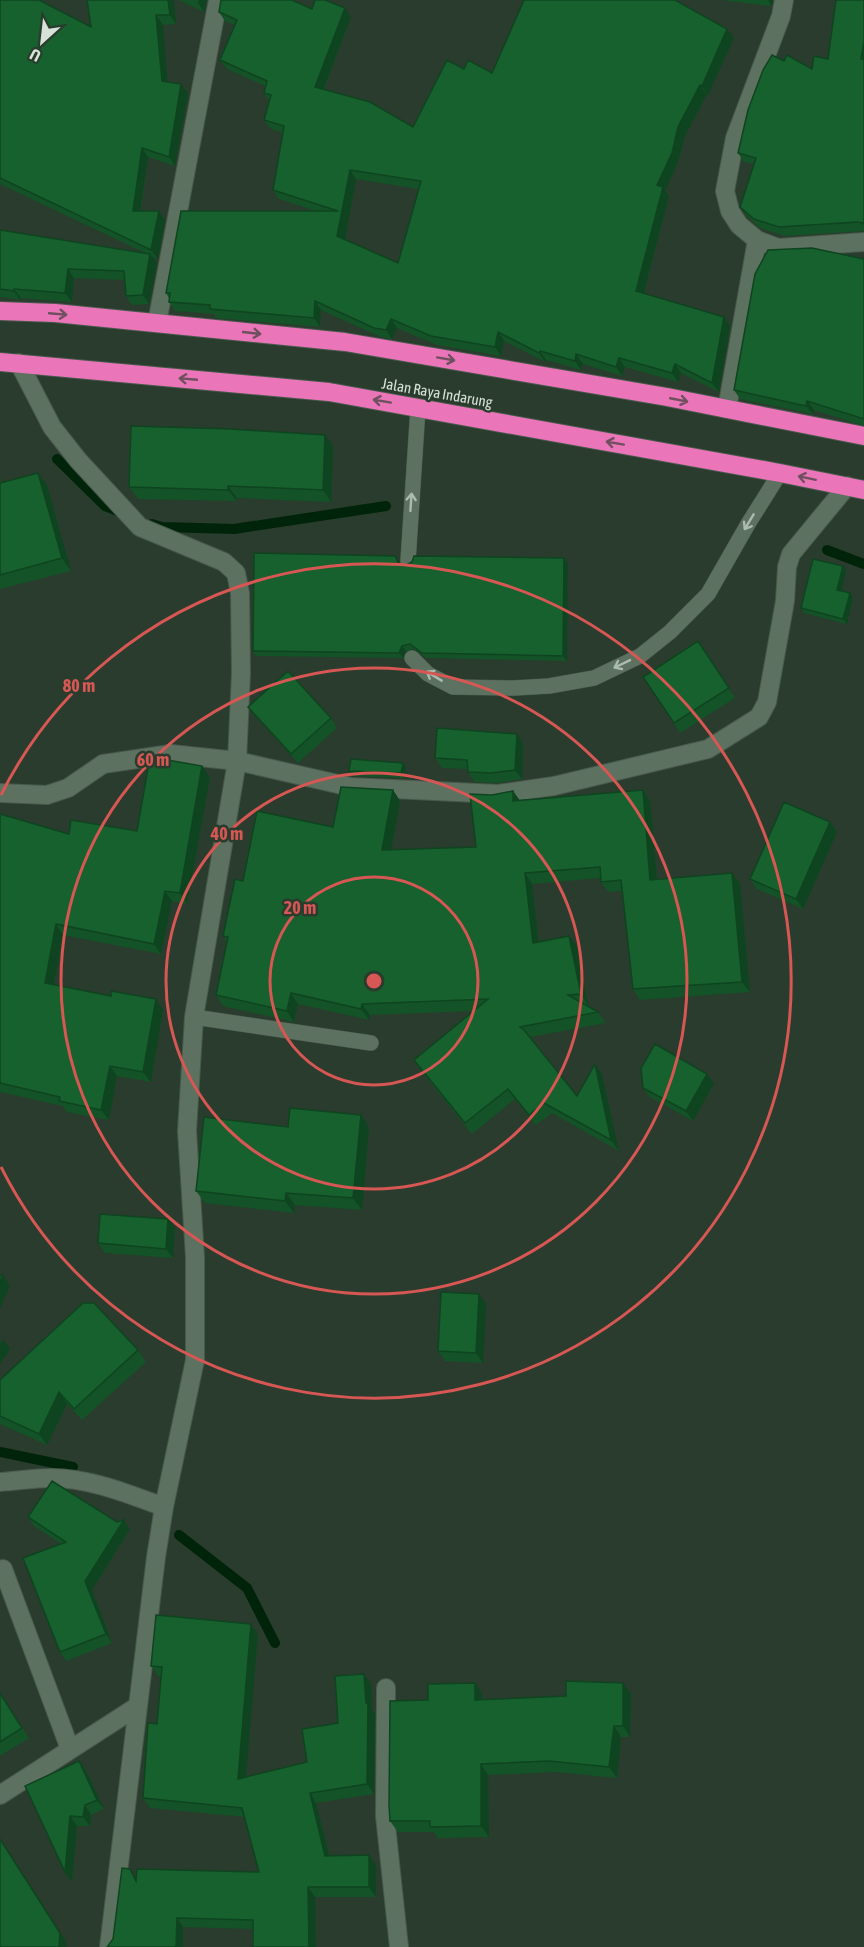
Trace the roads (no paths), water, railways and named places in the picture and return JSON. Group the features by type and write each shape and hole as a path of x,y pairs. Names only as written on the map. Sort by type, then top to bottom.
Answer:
{"highway":[{"path":"0,311 55,313 345,342 727,409 864,436"},
{"name":"Jalan Raya Indarung","path":"0,362 329,392 855,488"}],"street":[{"path":"158,323 218,0"},
{"path":"784,0 781,16 735,138 725,191 730,211 739,225 757,240 778,248 864,242"},
{"path":"727,409 757,240"},
{"path":"19,363 52,427 78,460 140,527 224,562 236,573 240,593 242,673 237,761 194,1017 187,1131 195,1257 195,1360 164,1507 156,1557 110,1947"},
{"path":"0,793 47,795 68,788 104,764 171,754 237,761 351,787 498,794 554,786 708,749 759,717 767,702 785,601 789,559 855,488"},
{"path":"0,1482 51,1478 85,1483 116,1490 164,1507"},
{"path":"3,1569 70,1749"},
{"path":"386,1688 385,1816 399,1947"},
{"path":"0,1795 138,1706"}],"lane":[{"path":"408,561 418,408"},
{"path":"412,658 429,674 453,687 514,688 549,686 594,678 640,656 670,633 708,594 780,473"},
{"path":"194,1017 371,1042"}],"waterway":[{"path":"57,459 105,506 123,513"},
{"path":"152,524 162,527 234,529 386,506"},
{"path":"827,550 864,564"},
{"path":"0,1452 73,1467"},
{"path":"179,1535 247,1588 275,1643"}]}
